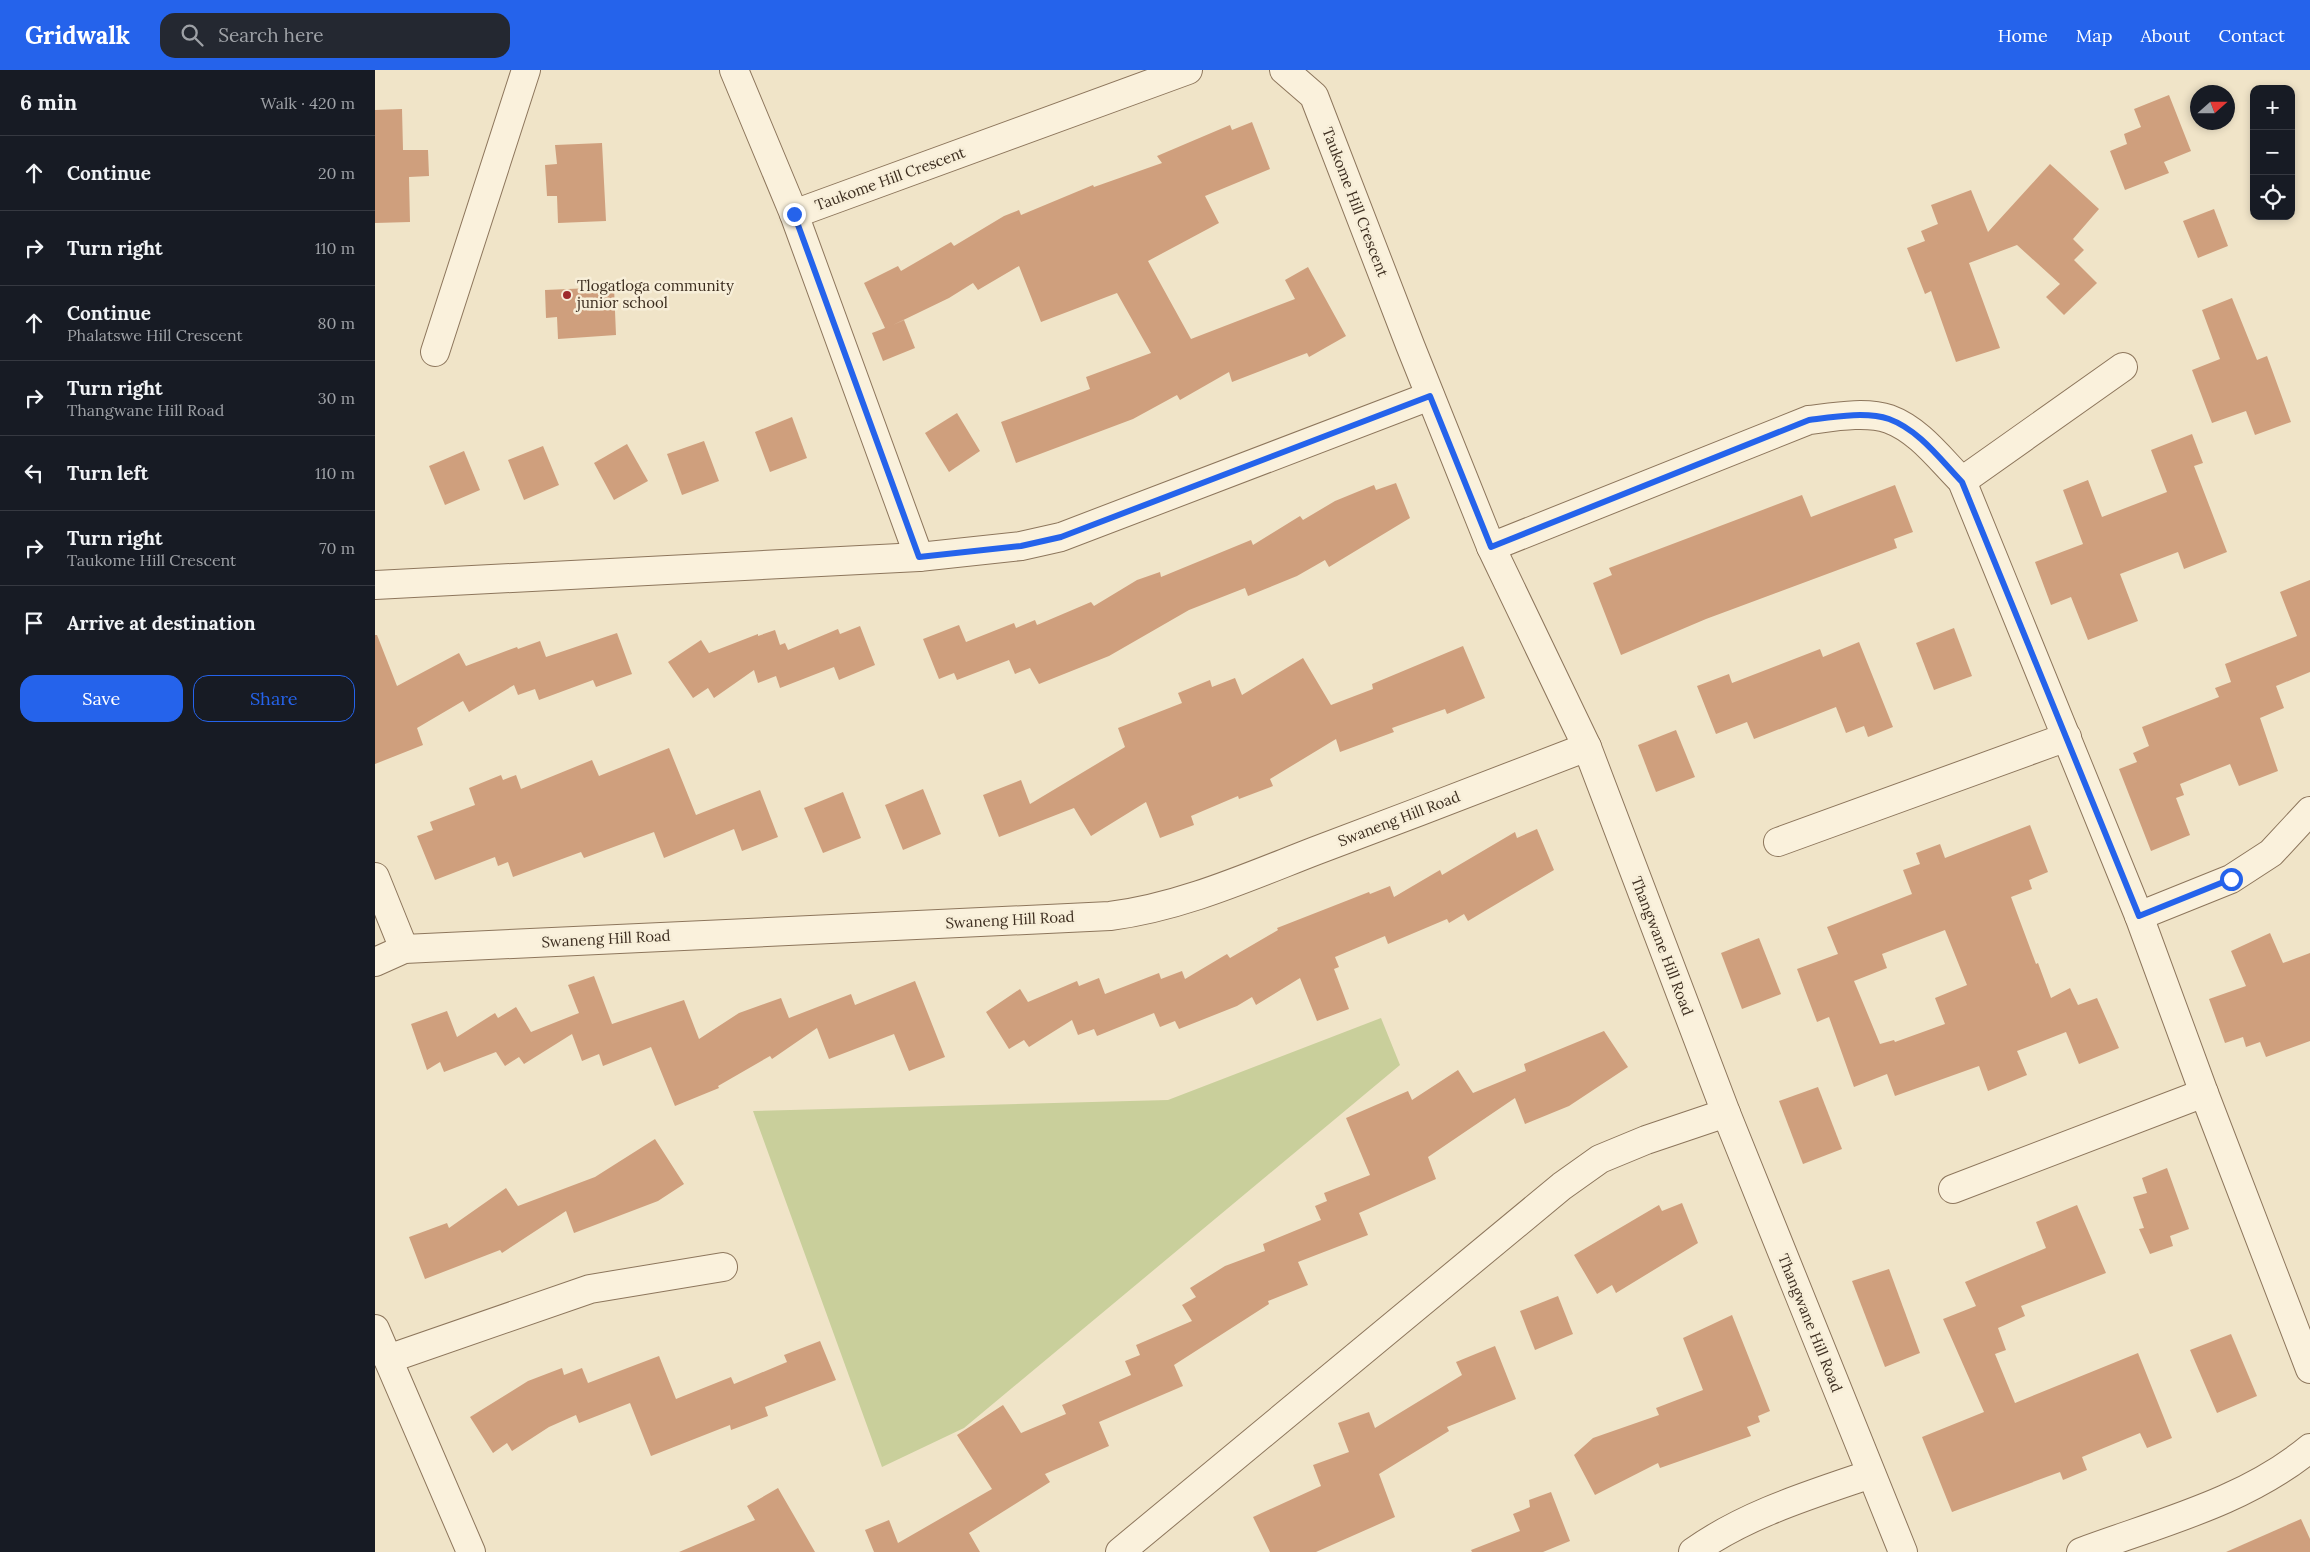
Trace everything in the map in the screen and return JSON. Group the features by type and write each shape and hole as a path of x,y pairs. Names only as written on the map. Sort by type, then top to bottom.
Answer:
{"street":[{"path":"435,352 526,70"},
{"path":"734,70 794,214 919,557"},
{"name":"Taukome Hill Crescent","path":"794,214 1188,70"},
{"name":"Taukome Hill Crescent","path":"1284,70 1314,96 1410,345"},
{"name":"Thangwane Hill Road","path":"1410,345 1491,547 1587,747 1726,1113 1903,1552"},
{"path":"1962,482 2123,367"},
{"path":"375,585 919,557 1021,546 1061,537 1430,396"},
{"path":"1491,547 1809,420 1851,415 1889,419 1922,439 1962,482 2139,916 2204,1093 2310,1369"},
{"path":"1779,842 2067,737"},
{"name":"Swaneng Hill Road","path":"404,949 1110,916 1140,912 1169,905 1587,747"},
{"path":"2139,916 2231,879 2271,853 2310,811"},
{"path":"375,877 404,949 375,962"},
{"path":"1953,1189 2204,1093"},
{"path":"1120,1552 1562,1186 1600,1159 1646,1140 1726,1113"},
{"path":"388,1359 590,1289 723,1267"},
{"path":"375,1329 471,1552"},
{"path":"2081,1552 2235,1495 2271,1477 2310,1448"},
{"path":"1693,1552 1710,1540 1766,1511 1871,1474"}],"green space":[{"path":"1381,1018 1400,1065 964,1428 882,1467 753,1111 1168,1100"}],"building":[{"path":"2169,95 2191,151 2164,162 2169,173 2125,190 2110,151 2127,144 2124,134 2141,127 2134,109"},
{"path":"402,109 403,150 428,150 429,176 409,177 410,222 375,223 375,110"},
{"path":"1252,122 1270,169 1205,196 1219,223 1148,261 1191,339 1295,299 1285,280 1308,267 1346,336 1309,357 1307,353 1232,382 1229,372 1180,400 1177,395 1133,419 1016,463 1001,422 1090,389 1086,377 1151,353 1117,293 1041,322 1019,266 978,290 973,283 949,298 893,325 904,320 915,348 883,361 872,333 885,328 864,283 898,266 901,271 951,242 954,246 1004,216 1019,210 1021,215 1093,185 1094,187 1162,163 1157,156 1230,125 1232,130"},
{"path":"602,143 606,221 558,223 557,196 547,196 545,165 557,164 555,145"},
{"path":"2050,164 2099,209 2073,239 2084,250 2074,260 2097,283 2064,315 2046,297 2060,284 2017,245 1969,263 2000,348 1956,362 1931,291 1925,294 1907,248 1925,241 1921,231 1938,224 1931,205 1971,190 1988,232"},
{"path":"2214,209 2228,246 2198,258 2183,221"},
{"path":"614,287 616,335 558,339 557,317 546,318 545,290"},
{"path":"2232,298 2257,360 2267,356 2291,422 2255,435 2246,411 2212,423 2192,370 2220,359 2202,310"},
{"path":"957,413 980,451 949,472 925,433"},
{"path":"792,417 807,458 770,472 755,432"},
{"path":"2192,434 2203,463 2194,466 2227,552 2184,569 2178,552 2120,574 2138,621 2088,640 2071,597 2051,605 2035,562 2083,544 2063,490 2088,480 2102,517 2167,492 2151,450"},
{"path":"704,441 719,481 682,495 667,454"},
{"path":"627,444 648,481 614,500 594,463"},
{"path":"543,446 559,485 524,500 508,460"},
{"path":"464,451 480,490 445,505 429,466"},
{"path":"1396,483 1410,518 1329,567 1325,560 1297,576 1248,596 1245,588 1189,610 1109,656 1039,684 1030,668 1015,674 1009,660 957,680 954,673 939,679 923,639 959,625 966,642 1014,623 1016,628 1035,620 1037,625 1091,602 1094,606 1137,580 1160,572 1161,577 1251,540 1253,545 1300,516 1303,520 1335,501 1374,485 1376,490"},
{"path":"1895,485 1913,532 1894,539 1897,548 1706,619 1621,655 1593,583 1612,575 1609,568 1802,495 1811,517"},
{"path":"2310,580 2310,672 2276,686 2284,708 2260,718 2278,771 2239,786 2230,764 2180,784 2184,795 2176,798 2190,835 2151,851 2119,769 2137,762 2133,753 2149,746 2142,727 2219,697 2215,688 2231,682 2225,664 2297,636 2280,592"},
{"path":"860,626 875,665 839,680 834,667 780,688 776,676 758,683 754,670 714,698 708,688 693,698 668,662 701,640 709,653 758,634 758,636 775,630 780,645 785,643 788,650 838,629 840,634"},
{"path":"1954,628 1972,676 1934,690 1916,643"},
{"path":"617,633 632,674 596,687 593,680 539,700 535,689 518,695 514,685 469,712 463,701 417,728 423,745 375,764 375,635 377,635 397,686 459,653 466,666 517,647 518,649 540,641 546,657"},
{"path":"1859,642 1893,727 1868,737 1864,726 1846,733 1836,707 1754,739 1747,722 1716,734 1697,686 1729,674 1732,683 1820,649 1823,657"},
{"path":"1463,646 1485,698 1447,714 1445,709 1392,728 1394,732 1340,752 1336,739 1270,779 1273,786 1239,799 1238,796 1191,816 1194,825 1160,838 1146,802 1091,836 1074,808 999,837 983,795 1021,780 1030,804 1125,747 1118,728 1182,703 1178,693 1210,680 1212,687 1235,678 1242,695 1303,658 1331,705 1373,689 1372,684"},
{"path":"1676,730 1695,777 1656,792 1638,745"},
{"path":"669,748 696,815 760,790 778,837 742,851 734,829 664,858 654,832 584,858 581,852 513,877 508,862 498,866 495,857 435,880 417,836 433,830 430,822 475,805 469,788 501,775 503,780 516,775 521,789 592,760 599,776"},
{"path":"923,789 941,834 903,850 885,805"},
{"path":"843,792 861,838 823,853 804,808"},
{"path":"2030,825 2048,872 2029,880 2032,889 2011,897 2036,964 2038,963 2051,998 2070,988 2078,1005 2097,998 2119,1048 2079,1064 2066,1032 2017,1051 2027,1075 1988,1091 1979,1066 1895,1096 1887,1074 1854,1087 1829,1017 1817,1022 1797,969 1838,954 1827,927 1912,894 1903,870 1920,864 1916,853 1940,844 1945,858","holes":["1945,930 1967,985 1935,998 1945,1024 1895,1042 1894,1040 1880,1044 1854,981 1887,968 1882,954"]},
{"path":"1537,829 1554,870 1468,921 1464,914 1449,923 1447,919 1388,944 1385,936 1335,957 1339,967 1334,969 1349,1009 1317,1021 1300,978 1256,1005 1252,997 1237,1006 1179,1029 1175,1021 1160,1027 1154,1013 1097,1036 1094,1029 1078,1035 1072,1020 1029,1047 1024,1040 1009,1049 986,1012 1020,989 1028,1002 1077,981 1079,986 1099,978 1105,994 1159,973 1161,979 1182,971 1185,979 1227,954 1230,958 1278,930 1277,928 1369,892 1370,894 1390,886 1394,897 1440,870 1442,875 1515,832 1517,838"},
{"path":"2270,933 2283,963 2310,953 2310,1041 2266,1057 2260,1042 2246,1047 2243,1037 2225,1043 2209,999 2246,986 2231,951"},
{"path":"1759,938 1781,994 1742,1009 1721,953"},
{"path":"594,976 612,1024 684,1000 699,1039 739,1013 781,998 789,1018 851,994 855,1005 915,981 945,1057 909,1071 894,1034 829,1059 817,1028 772,1059 770,1056 718,1086 719,1088 675,1106 651,1047 603,1066 599,1054 582,1061 572,1034 524,1064 519,1057 505,1066 496,1052 444,1072 440,1062 427,1070 411,1024 447,1011 457,1037 495,1013 498,1018 516,1007 531,1032 579,1013 568,985"},
{"path":"1604,1031 1628,1067 1569,1106 1525,1124 1515,1098 1428,1157 1436,1179 1359,1213 1368,1235 1298,1262 1308,1285 1268,1301 1269,1304 1174,1365 1183,1386 1099,1422 1109,1446 1045,1474 1050,1482 969,1533 980,1552 874,1552 865,1530 889,1520 898,1543 992,1489 957,1435 1003,1405 1021,1433 1066,1414 1062,1405 1131,1375 1125,1361 1140,1355 1136,1345 1192,1321 1182,1305 1196,1297 1190,1288 1225,1266 1265,1251 1263,1244 1321,1220 1315,1206 1327,1201 1324,1193 1370,1175 1346,1118 1408,1091 1412,1100 1458,1070 1473,1093 1526,1071 1524,1064"},
{"path":"1818,1087 1842,1149 1803,1164 1779,1101"},
{"path":"655,1139 684,1184 658,1201 574,1233 566,1211 502,1253 500,1250 425,1279 409,1237 447,1223 449,1228 506,1188 518,1206 595,1177"},
{"path":"2167,1168 2189,1229 2170,1236 2173,1246 2150,1254 2139,1229 2144,1228 2133,1197 2147,1193 2142,1178"},
{"path":"1682,1203 1698,1243 1616,1293 1612,1285 1597,1294 1574,1255 1659,1205 1662,1211"},
{"path":"2077,1205 2106,1273 2021,1306 2025,1316 1998,1328 2006,1350 1995,1354 2015,1403 2138,1353 2172,1438 2147,1448 2140,1433 2082,1457 2087,1470 2063,1480 2060,1472 1952,1512 1922,1437 1984,1412 1943,1319 1976,1306 1965,1282 2046,1248 2036,1222"},
{"path":"1889,1269 1920,1353 1885,1367 1852,1281"},
{"path":"1558,1296 1573,1334 1535,1350 1520,1311"},
{"path":"1732,1315 1770,1411 1758,1416 1760,1422 1747,1427 1751,1436 1660,1468 1658,1463 1595,1495 1574,1455 1593,1438 1659,1415 1656,1408 1703,1390 1683,1338"},
{"path":"2231,1334 2257,1396 2217,1413 2190,1350"},
{"path":"820,1341 836,1380 765,1407 768,1416 731,1430 730,1425 651,1456 630,1403 579,1423 576,1415 549,1427 512,1451 507,1443 493,1453 470,1417 528,1381 562,1368 564,1375 582,1368 588,1383 659,1356 676,1399 731,1377 734,1384 787,1362 784,1355"},
{"path":"1495,1346 1516,1399 1447,1427 1449,1431 1379,1474 1395,1517 1316,1552 1270,1552 1253,1517 1321,1486 1313,1465 1349,1452 1338,1423 1369,1412 1375,1428 1462,1375 1456,1362"},
{"path":"778,1488 815,1552 679,1552 755,1520 747,1506"},
{"path":"1551,1492 1570,1541 1543,1552 1472,1552 1471,1550 1520,1531 1513,1514 1530,1507 1529,1500"},
{"path":"2301,1519 2310,1539 2310,1552 2226,1552"}],"place":[{"name":"Tlogatloga community junior school","path":"567,295"}],"route":[{"path":"794,214 919,557 1021,546 1061,537 1430,396 1491,547 1809,420 1851,415 1889,419 1922,439 1962,482 2139,916 2231,879"}]}
